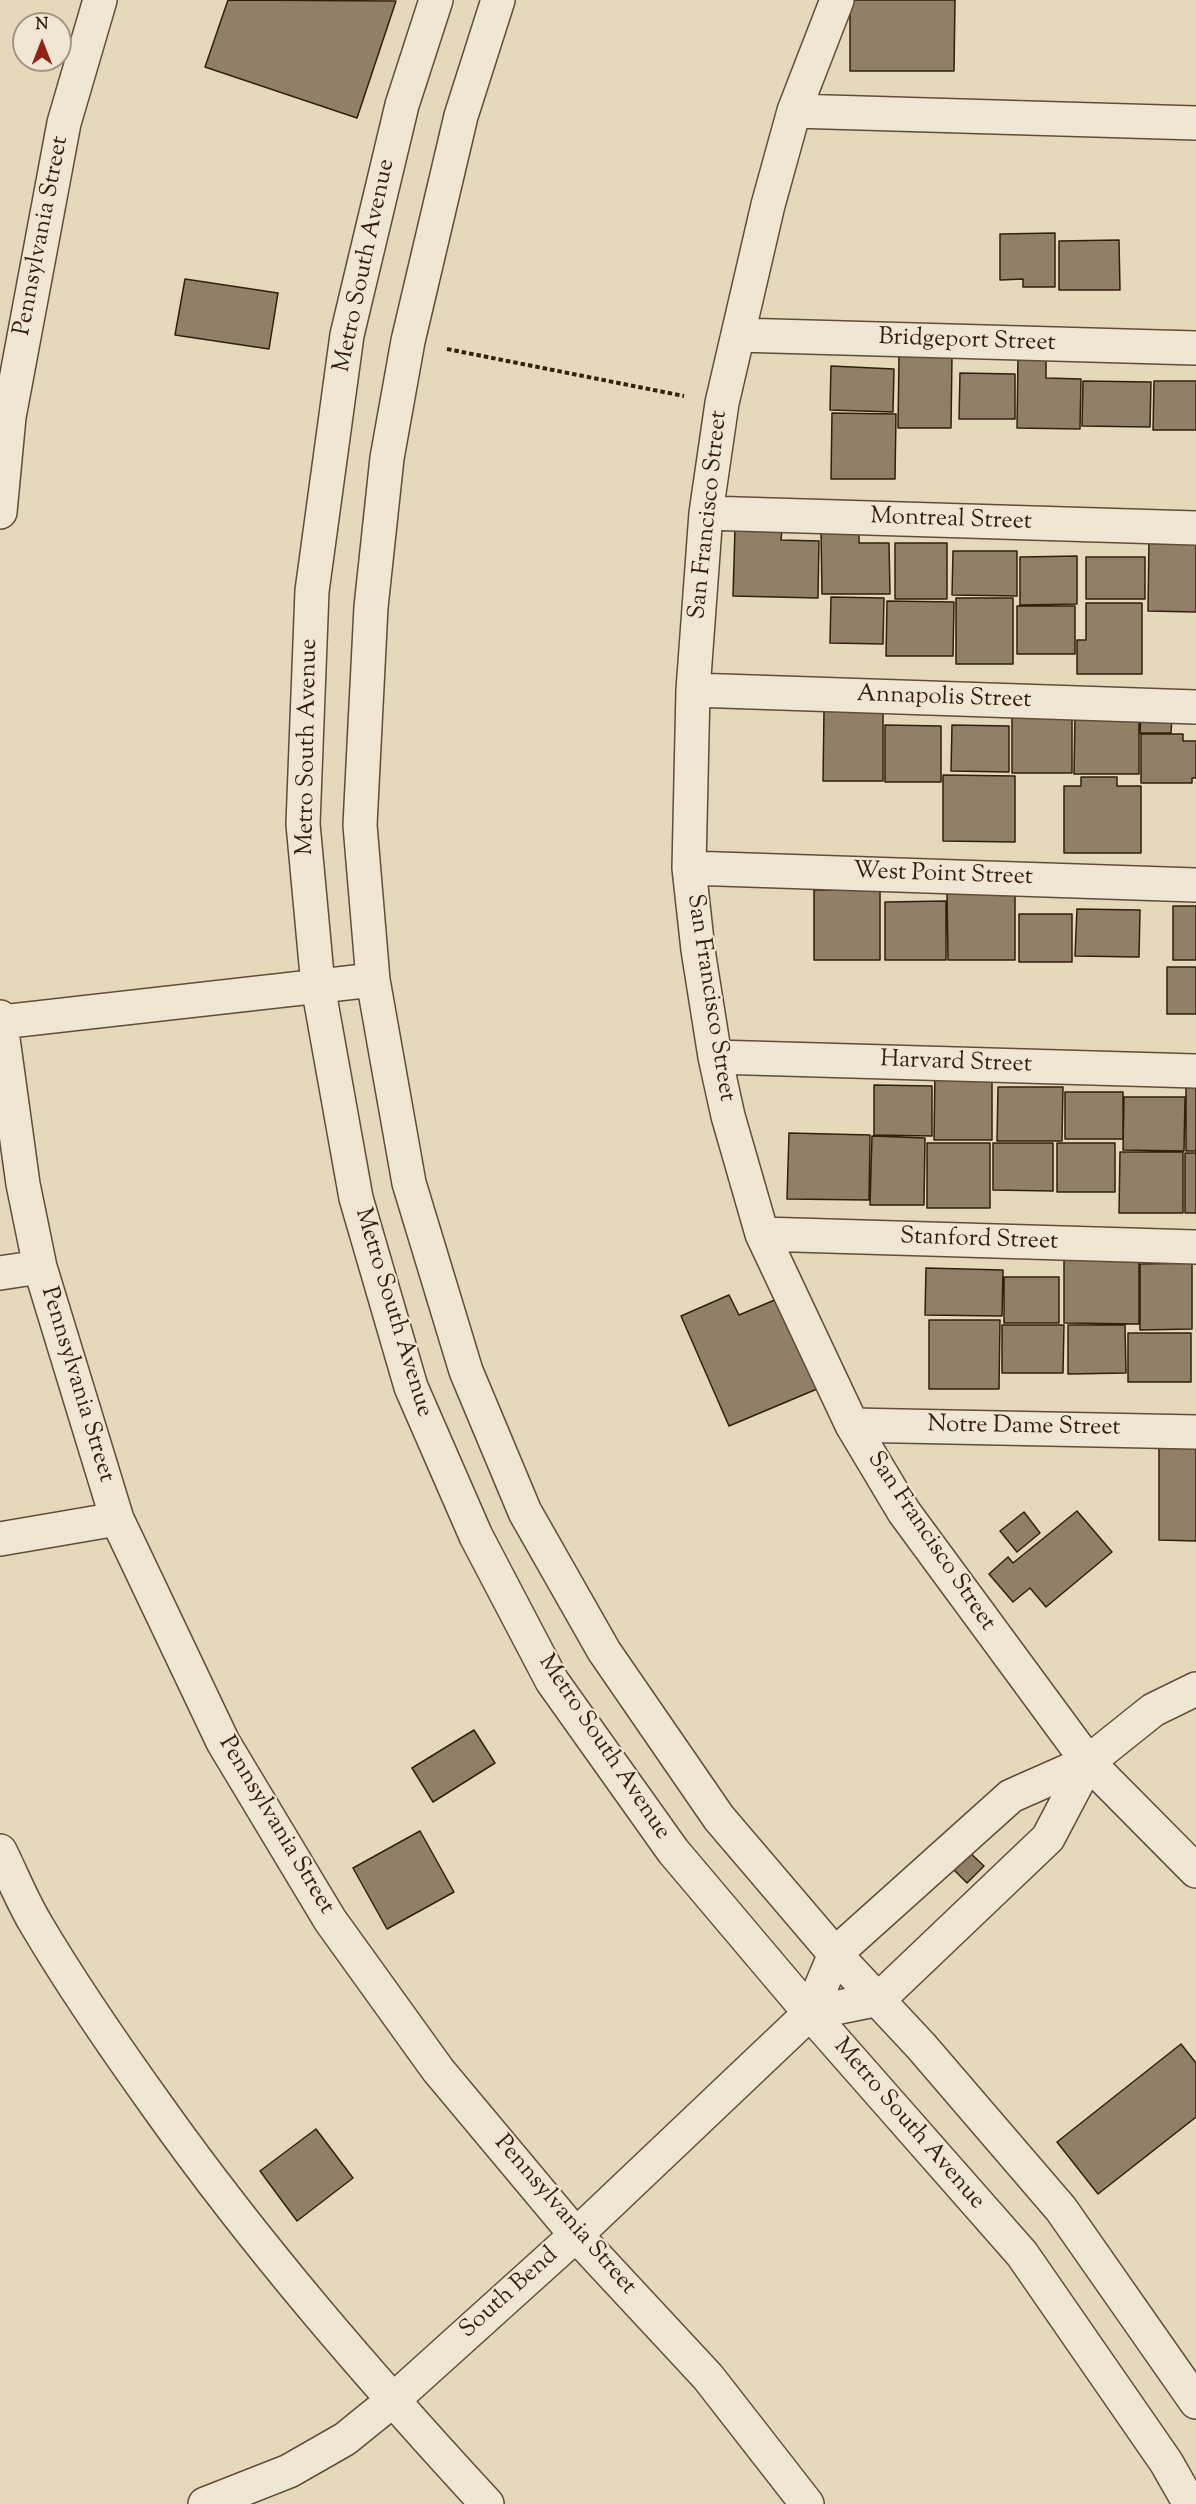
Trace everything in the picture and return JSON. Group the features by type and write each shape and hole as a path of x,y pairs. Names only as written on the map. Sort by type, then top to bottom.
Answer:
{"street":[{"name":"Pennsylvania Street","path":"0,512 9,417 64,123 100,0"},
{"name":"Metro South Avenue","path":"436,0 402,105 347,335 312,591 303,824 318,986 356,1198 411,1387 476,1536 552,1681 674,1851 810,2013 1022,2254 1166,2462 1190,2504"},
{"path":"498,0 461,116 408,341 387,458 371,607 360,825 374,980 409,1183 466,1371 525,1512 604,1650 719,1818 835,1954 879,1999 1061,2209 1196,2402"},
{"name":"San Francisco Street","path":"837,0 794,111 768,205 722,403 706,513 693,690 689,868 698,950 715,1057 728,1116 762,1234 852,1425 904,1512 1088,1762 1196,1871"},
{"path":"794,111 1196,123"},
{"name":"Bridgeport Street","path":"738,335 1196,348"},
{"name":"Montreal Street","path":"706,513 1196,528"},
{"name":"Annapolis Street","path":"693,690 1196,707"},
{"name":"West Point Street","path":"689,868 1196,885"},
{"path":"0,1022 374,980"},
{"name":"Pennsylvania Street","path":"0,1017 22,1184 40,1267 117,1519 224,1742 330,1920 438,2070 576,2235 708,2377 807,2504"},
{"name":"Harvard Street","path":"715,1057 1196,1071"},
{"name":"Stanford Street","path":"762,1234 1196,1247"},
{"path":"0,1273 40,1267"},
{"name":"Notre Dame Street","path":"852,1425 1196,1432"},
{"path":"0,1539 117,1519"},
{"path":"810,2013 835,1954 1011,1796 1088,1762 1153,1710 1196,1689"},
{"path":"810,2013 879,1999 1048,1838 1088,1762"},
{"path":"0,1851 35,1922 98,2024 204,2173 278,2266 392,2401 487,2504"},
{"name":"South Bend","path":"205,2504 290,2471 345,2439 392,2401 576,2235 810,2013"}],"path":[{"path":"408,341 722,403"}],"building":[{"path":"228,0 396,1 357,118 205,67"},
{"path":"850,0 955,0 954,71 850,71"},
{"path":"1055,233 1055,287 1023,287 1023,279 1000,280 1000,234"},
{"path":"1119,240 1120,290 1059,290 1059,241"},
{"path":"185,279 278,293 269,349 175,335"},
{"path":"899,355 952,356 951,428 898,428"},
{"path":"1018,356 1046,356 1046,378 1081,379 1080,429 1017,428"},
{"path":"831,366 894,369 893,412 830,410"},
{"path":"960,373 1015,374 1015,419 959,419"},
{"path":"1083,381 1151,382 1150,427 1082,426"},
{"path":"1154,381 1196,381 1196,430 1153,430"},
{"path":"832,413 896,414 895,479 831,479"},
{"path":"735,528 782,529 781,540 819,541 818,598 733,596"},
{"path":"821,529 859,529 859,543 889,543 890,594 822,594"},
{"path":"1149,539 1196,539 1196,612 1148,611"},
{"path":"895,543 947,543 947,599 895,599"},
{"path":"953,551 1017,551 1017,596 952,595"},
{"path":"1077,556 1077,604 1020,605 1020,557"},
{"path":"1086,557 1145,557 1145,599 1086,599"},
{"path":"831,597 884,598 883,644 830,643"},
{"path":"956,598 1013,598 1013,664 956,664"},
{"path":"887,601 954,602 953,656 886,656"},
{"path":"1086,603 1142,603 1142,674 1077,674 1077,640 1086,640"},
{"path":"1017,606 1075,606 1075,654 1017,654"},
{"path":"1012,709 1072,709 1072,773 1012,773"},
{"path":"824,710 883,711 883,781 823,781"},
{"path":"1075,712 1139,713 1139,774 1074,774"},
{"path":"1141,716 1172,717 1171,733 1140,733"},
{"path":"885,725 941,726 941,782 885,782"},
{"path":"952,725 1009,726 1009,772 951,771"},
{"path":"1141,734 1183,734 1183,741 1196,741 1196,778 1192,778 1192,783 1141,783"},
{"path":"943,775 1015,776 1015,842 943,841"},
{"path":"1081,777 1117,777 1117,786 1141,786 1141,853 1064,853 1064,786 1081,786"},
{"path":"814,890 880,890 880,960 814,960"},
{"path":"947,891 1015,891 1015,960 948,960"},
{"path":"946,901 946,960 885,960 885,902"},
{"path":"1173,906 1196,906 1196,960 1173,960"},
{"path":"1077,909 1140,910 1139,957 1075,956"},
{"path":"1019,914 1072,914 1072,962 1019,962"},
{"path":"1167,967 1196,967 1196,1014 1167,1014"},
{"path":"935,1070 992,1071 992,1140 934,1140"},
{"path":"1186,1080 1196,1080 1196,1151 1186,1151"},
{"path":"874,1085 932,1086 932,1136 874,1135"},
{"path":"998,1087 1063,1087 1062,1141 997,1141"},
{"path":"1065,1092 1123,1092 1123,1139 1065,1139"},
{"path":"1124,1097 1185,1097 1184,1151 1123,1150"},
{"path":"789,1133 870,1135 869,1200 787,1199"},
{"path":"872,1136 925,1138 924,1205 870,1205"},
{"path":"927,1143 990,1143 990,1208 927,1208"},
{"path":"993,1143 1053,1143 1053,1191 993,1190"},
{"path":"1057,1143 1115,1143 1115,1192 1057,1192"},
{"path":"1120,1152 1183,1152 1183,1213 1119,1213"},
{"path":"1185,1153 1196,1153 1196,1213 1185,1213"},
{"path":"1064,1260 1139,1260 1139,1324 1064,1323"},
{"path":"1192,1263 1192,1329 1140,1330 1140,1264"},
{"path":"926,1268 1003,1270 1002,1316 925,1315"},
{"path":"1004,1277 1059,1277 1059,1323 1004,1323"},
{"path":"729,1295 739,1315 777,1299 817,1389 729,1426 681,1316"},
{"path":"929,1320 1000,1320 999,1389 929,1389"},
{"path":"1002,1325 1064,1325 1063,1373 1002,1373"},
{"path":"1068,1325 1125,1325 1126,1373 1068,1374"},
{"path":"1128,1333 1191,1333 1191,1382 1128,1382"},
{"path":"1159,1437 1196,1437 1196,1541 1159,1540"},
{"path":"1077,1511 1112,1552 1046,1607 1030,1588 1013,1602 989,1574 1008,1557 1013,1563"},
{"path":"1024,1512 1040,1533 1017,1552 1000,1531"},
{"path":"474,1730 495,1763 433,1802 412,1768"},
{"path":"420,1831 454,1892 387,1929 353,1868"},
{"path":"967,1850 984,1866 967,1883 951,1867"},
{"path":"1181,2044 1196,2063 1196,2117 1098,2194 1057,2142"},
{"path":"316,2129 353,2178 297,2221 260,2171"}]}
